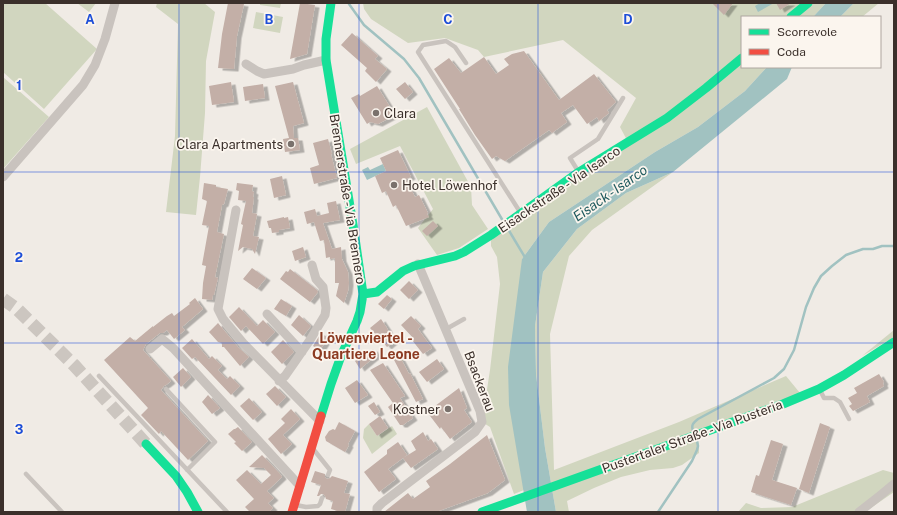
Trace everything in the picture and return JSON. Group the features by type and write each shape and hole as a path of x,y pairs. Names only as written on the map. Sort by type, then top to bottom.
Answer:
{"main road":[{"name":"Brennerstraße - Via Brennero","path":"293,510 341,356 360,312 363,294 326,60 327,31 331,3"},
{"path":"792,16 808,3"},
{"name":"Eisackstraße - Via Isarco","path":"363,294 377,292 403,270 418,264 455,256 464,252 491,235 579,172 667,118 741,59"},
{"name":"Pustertaler Straße - Via Pusteria","path":"482,512 775,407 819,389 844,375 894,342"},
{"path":"146,444 176,476 198,512"}],"street":[{"path":"3,177 83,85 95,65 105,38 115,3"},
{"path":"246,64 264,74 293,69 326,60"},
{"path":"236,210 218,309 223,319 238,337 320,422"},
{"name":"Bsackerau","path":"377,512 377,508 382,503 475,432 482,422 480,411 418,264"},
{"path":"280,381 302,352 325,315 326,308 323,287 316,279 312,265"},
{"path":"267,314 302,352"},
{"path":"150,349 162,339 174,348 300,486"},
{"path":"859,512 894,484"}],"lane":[{"path":"466,63 454,47 446,41 423,45 418,52 518,215"},
{"path":"579,172 570,158 598,139 623,98"},
{"path":"444,327 448,328 464,319"},
{"path":"99,376 227,512"},
{"path":"166,389 215,442 187,470"},
{"path":"819,389 824,398 834,398 840,402 849,419"},
{"path":"312,448 330,470 328,475"},
{"path":"26,474 62,512"},
{"path":"293,510 318,506 322,498"}],"green space":[{"path":"3,3 45,3 97,49 44,109 3,72"},
{"path":"77,3 96,3 89,12"},
{"path":"157,3 204,3 215,12 206,61 205,113 196,215 166,212 175,136 178,24 156,7"},
{"path":"260,3 281,3 280,8 260,5"},
{"path":"363,3 826,3 814,16 741,16 741,68 766,68 745,91 698,127 655,152 549,222 522,259 521,473 524,490 514,494 490,427 482,422 490,370 500,284 497,257 491,246 491,235 628,142 620,127 636,98 563,40 484,57 478,50 445,38 408,43 371,19 364,9"},
{"path":"854,3 879,3 863,16 841,16"},
{"path":"256,12 283,17 280,33 253,28"},
{"path":"3,77 49,117 3,169"},
{"path":"427,107 471,187 472,205 488,229 459,248 437,255 418,228 433,209 400,146 356,164 350,149"},
{"path":"673,172 592,230 569,256 550,334 554,470 679,422 786,376 800,393 696,436 699,444 699,453 682,465 673,468 650,470 621,477 567,501 569,512 556,512 545,448 536,374 535,326 543,272 577,229 626,193"},
{"path":"894,330 894,337 862,356"},
{"path":"369,424 377,436 392,426 397,434 372,454 363,438 364,429"},
{"path":"883,470 894,473 894,492 865,512 738,512 746,503 761,508 792,507"}],"water":[{"path":"760,3 774,3 758,12 755,6"},
{"path":"826,3 854,3 841,16 814,16"},
{"name":"Eisack - Isarco","path":"766,68 792,68 787,79 673,172 626,193 577,229 543,272 535,326 536,374 545,448 556,512 527,512 509,405 508,367 522,259 549,222 655,152 698,127 745,91"},
{"path":"383,164 386,171 367,180 362,170 368,167 370,170"}],"building":[{"path":"228,3 244,4 237,36 234,69 218,68 222,34"},
{"path":"300,3 315,5 307,54 290,59"},
{"path":"712,3 733,3 724,15"},
{"path":"776,3 791,3 780,10"},
{"path":"352,33 378,56 375,59 387,69 376,82 365,71 367,68 341,45"},
{"path":"524,51 559,100 594,74 616,102 607,110 609,113 599,121 597,117 587,124 573,105 561,113 567,122 552,133 549,130 505,161 496,156 492,159 475,135 434,69 449,58 461,73 484,57 496,74 509,65 504,59 512,54"},
{"path":"231,82 234,102 212,105 209,86"},
{"path":"293,82 304,123 293,126 294,138 298,138 300,150 285,152 283,139 289,138 275,86"},
{"path":"405,82 413,92 405,99 396,89"},
{"path":"263,84 265,98 245,101 243,87"},
{"path":"377,86 395,115 378,124 370,122 367,124 351,98 359,94 360,96"},
{"path":"328,139 337,178 314,184 310,168 319,165 313,143"},
{"name":"Hotel Löwenhof","path":"398,150 411,177 406,179 415,197 419,195 429,217 406,226 396,205 393,207 386,191 382,193 375,176 386,171 380,158"},
{"path":"282,176 286,195 274,198 270,179"},
{"path":"204,183 228,189 224,204 222,205 217,232 224,234 215,277 218,278 212,300 202,299 206,266 202,265 209,226 202,225 207,201 202,199"},
{"path":"237,183 253,185 252,191 254,192 254,197 252,213 257,214 253,236 259,237 255,254 252,249 243,247 238,251 243,225 241,224 246,201 238,200 239,191 236,190"},
{"path":"336,201 340,220 323,223 332,249 341,247 342,259 348,272 348,291 344,303 336,296 339,283 335,283 335,258 326,258 324,240 320,241 314,222 307,224 304,212 315,209 317,216 329,213 327,203"},
{"path":"288,217 290,228 272,233 267,221"},
{"path":"433,221 438,226 427,236 422,231"},
{"path":"303,247 306,257 295,261 292,251"},
{"path":"252,268 266,278 257,289 243,279"},
{"path":"290,269 317,290 318,292 310,302 280,279 286,271 288,272"},
{"path":"409,281 418,290 409,299 400,290"},
{"path":"387,295 392,299 384,309 378,304"},
{"path":"195,298 203,309 182,327 185,330 174,339 167,330 160,333 146,344 143,350 171,381 161,390 208,441 188,460 161,431 159,434 141,415 148,408 104,360 130,337 135,341 167,316 172,313 174,316 190,304 189,303"},
{"path":"281,299 292,306 286,316 274,309"},
{"path":"239,307 257,326 263,320 275,332 263,344 246,326 241,331 229,317"},
{"path":"299,315 311,326 303,336 291,325"},
{"path":"411,316 421,326 418,329 432,348 423,354 412,340 414,339 401,325"},
{"path":"381,319 393,342 387,347 370,328"},
{"path":"218,323 238,347 249,357 240,366 224,347 222,347 222,343 218,342 209,332"},
{"path":"321,333 328,338 320,350 313,346"},
{"path":"192,339 209,359 212,356 222,366 218,370 227,379 230,376 240,386 231,395 195,357 192,359 182,348"},
{"path":"283,340 294,352 282,364 271,352"},
{"path":"373,349 377,355 360,369 355,361"},
{"path":"397,356 400,357 409,374 410,373 423,399 416,402 393,358"},
{"path":"437,359 444,369 427,382 419,372"},
{"path":"383,363 405,396 400,398 413,418 403,425 400,425 388,407 393,403 370,370"},
{"path":"183,368 191,377 181,387 173,377"},
{"path":"879,374 884,382 884,386 867,396 870,402 853,411 849,406 852,404 848,398 857,393 854,388"},
{"path":"357,380 368,395 355,403 345,388"},
{"path":"275,386 286,397 277,406 266,394"},
{"name":"Kostner","path":"459,388 467,408 464,410 472,422 450,439 427,412"},
{"path":"208,395 220,408 212,414 202,402"},
{"path":"249,398 262,412 253,420 240,406"},
{"path":"374,402 380,412 375,415 368,406"},
{"path":"291,409 300,419 283,435 292,444 281,454 268,439 285,423 281,419"},
{"path":"380,416 388,428 377,436 369,424"},
{"path":"339,422 355,431 345,452 326,441 325,437 329,431 333,429 335,430"},
{"path":"820,423 830,427 809,493 799,489"},
{"path":"238,427 252,442 242,451 228,434"},
{"path":"423,432 428,441 431,439 438,449 411,468 403,458 416,450 411,441"},
{"path":"487,435 505,480 488,493 436,512 384,512 408,493 413,499 430,487 426,481"},
{"path":"771,440 783,444 772,480 797,488 791,505 751,492 756,475 759,476"},
{"path":"398,442 407,455 388,469 396,479 379,492 364,472 387,454 387,450"},
{"path":"262,455 282,477 267,491 274,498 268,503 273,508 269,512 250,512 245,507 254,499 236,480 247,470 261,484 271,475 264,468 249,467"},
{"path":"315,471 325,474 327,479 332,476 348,481 344,493 350,494 345,512 331,509 333,501 326,499 323,494 317,496 321,485 311,482"}],"waterway":[{"path":"349,3 364,25 404,59 419,78 503,221"},
{"path":"508,229 526,259"},
{"path":"693,431 693,424 698,419 774,378 784,369 794,350 806,307 821,276 846,255 863,249 894,246"},
{"path":"658,512 692,461 697,450 697,441"}],"tunnel":[{"path":"3,299 17,309 74,365 146,444"}],"traffic: fast":[{"path":"321,416 341,356 357,321 363,294 326,60 326,39 331,3"},
{"path":"792,16 808,3"},
{"path":"363,294 377,292 403,271 414,266 455,256 464,252 491,235 579,172 667,118 741,59"},
{"path":"482,512 783,404 819,389 844,375 894,342"},
{"path":"146,444 176,476 198,512"}],"traffic: jam":[{"path":"292,512 321,416"}],"place":[{"name":"Clara","path":"376,113"},
{"name":"Clara Apartments","path":"291,144"},
{"name":"Hotel Löwenhof","path":"394,185"},
{"name":"Kostner","path":"448,409"}],"district":[{"name":"Löwenviertel - Quartiere Leone","path":"366,346"}]}
